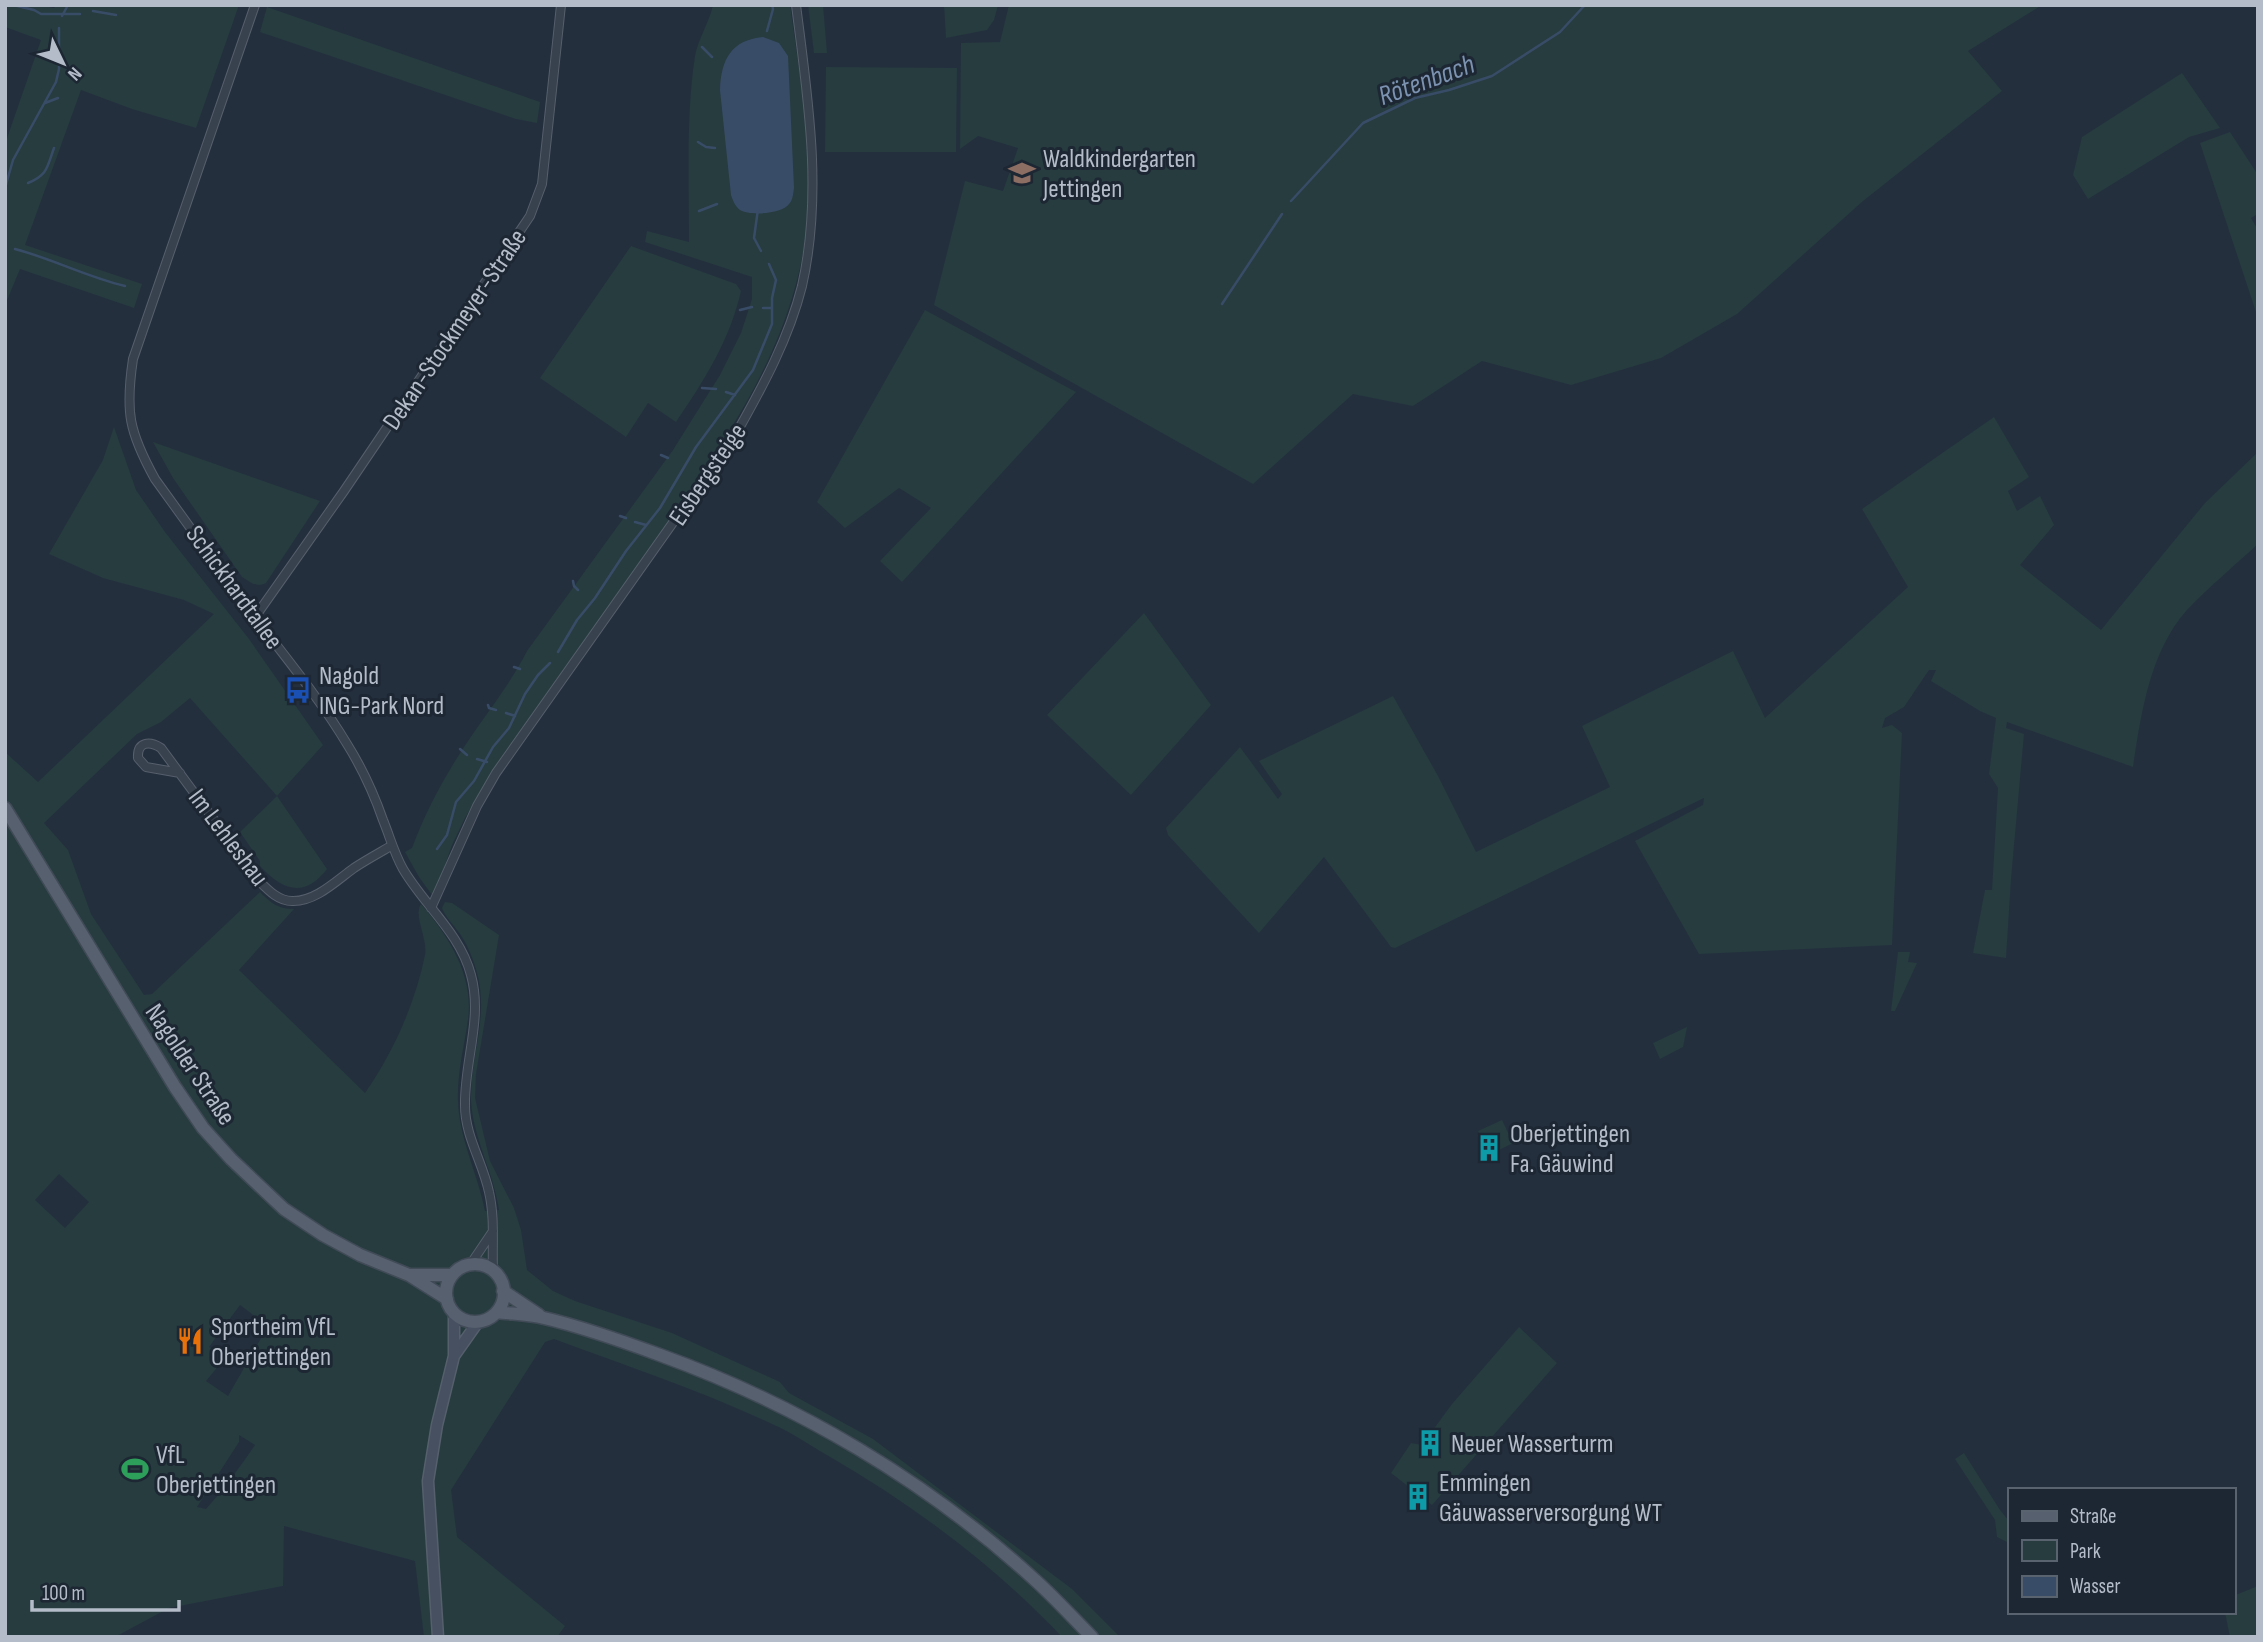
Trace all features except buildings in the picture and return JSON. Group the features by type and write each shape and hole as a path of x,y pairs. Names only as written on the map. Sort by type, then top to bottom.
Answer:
{"main road":[{"name":"Nagolder Straße","path":"5,808 175,1087 203,1128 231,1159 284,1209 314,1230 347,1248 409,1275 447,1299"},
{"path":"470,1265 486,1267 493,1271 502,1282 503,1291 497,1312 478,1322 454,1313 446,1291 452,1276 470,1265"},
{"name":"Nagolder Straße","path":"409,1275 452,1276"},
{"path":"503,1291 542,1317"},
{"path":"497,1312 542,1317 698,1369 782,1406 843,1439 959,1516 1035,1580 1092,1637"}],"street":[{"name":"Schickhardtallee","path":"255,5 133,359 129,386 130,420 139,450 155,479 346,741 373,795 391,846 405,872 452,934 463,953 471,973 475,995 475,1024 465,1078 465,1109 472,1141 489,1191 493,1271"},
{"name":"Dekan-Stockmeyer-Straße","path":"255,617 344,491 530,216 542,184 561,5"},
{"name":"Eisbergsteige","path":"431,908 477,806 496,773 737,432 779,349 801,289 814,195 811,139 796,5"},
{"name":"Im Lehleshau","path":"180,773 146,767 138,758 140,748 152,742 161,748 180,773 260,882 281,898 291,901 304,899 319,892 391,846"},
{"path":"470,1265 493,1231"},
{"path":"438,1637 428,1481 454,1356 454,1313"},
{"path":"454,1356 478,1322"}],"green space":[{"path":"5,5 54,8 56,5 239,5 196,128 81,90 25,245 142,284 134,308 20,269 5,305 5,144 41,40 5,27"},
{"path":"713,5 790,5 803,97 809,191 803,253 793,295 779,335 741,412 695,484 504,753 465,818 452,845 435,894 432,895 405,852 412,848 456,759 527,651 673,450 720,375 741,333 752,299 752,277 645,242 647,231 689,242 692,78 696,50"},
{"path":"808,5 823,5 827,53 814,53"},
{"path":"944,5 998,5 994,20 987,30 946,38"},
{"path":"1009,5 2042,5 1968,51 2002,91 1863,201 1737,314 1661,358 1571,385 1482,361 1413,406 1353,394 1253,484 934,305 965,181 1003,191 1018,148 978,136 960,149 961,43 1000,42"},
{"path":"267,7 540,102 537,123 516,119 260,32"},
{"path":"826,67 957,68 956,152 825,152"},
{"path":"2182,73 2220,128 2189,137 2088,199 2073,175 2082,137"},
{"path":"2230,132 2258,175 2258,214 2251,218 2258,230 2258,318 2200,143"},
{"path":"631,246 736,284 741,291 723,343 676,422 648,403 626,437 540,378"},
{"path":"925,310 1076,392 902,582 880,561 931,508 899,488 845,528 817,502"},
{"path":"1994,417 2029,477 2008,491 2017,511 2040,496 2054,525 2020,565 2101,630 2205,503 2258,452 2258,544 2187,610 2174,626 2149,684 2133,767 2007,722 2006,728 2024,734 2006,958 1973,953 1985,890 1992,890 1998,788 1989,774 1996,718 1931,681 1936,670 1929,670 1904,707 1885,718 1882,728 1892,725 1902,733 1892,945 1699,954 1635,841 1703,805 1704,798 1395,948 1391,947 1324,857 1259,933 1168,835 1166,828 1240,747 1278,799 1282,794 1259,761 1393,696 1438,776 1476,852 1610,787 1582,726 1733,651 1765,718 1908,587 1862,509"},
{"path":"114,427 136,490 165,532 249,639 323,745 277,796 190,698 161,722 137,734 44,823 68,850 91,914 144,995 152,994 260,892 275,905 294,909 239,970 365,1093 394,1045 415,992 425,955 419,915 421,904 450,943 463,972 469,1003 459,1081 459,1115 485,1211 499,1210 471,1101 481,1016 479,982 467,946 442,908 445,902 452,903 499,935 476,1074 475,1098 490,1161 514,1208 521,1230 527,1270 553,1291 575,1301 672,1333 780,1382 789,1393 873,1439 1072,1589 1120,1637 1062,1637 1010,1586 924,1517 795,1436 719,1401 554,1339 545,1342 451,1490 457,1537 565,1626 557,1637 424,1637 415,1561 284,1526 283,1586 169,1608 115,1637 5,1637 5,752 38,782 214,614 184,600 103,578 49,554 103,460","holes":["59,1174 89,1202 65,1228 35,1200","240,1305 268,1326 228,1396 206,1381 225,1358 209,1347","239,1435 255,1445 206,1509 197,1507 239,1442"]},
{"path":"153,442 320,501 266,583 256,585 242,577 173,478"},
{"path":"1144,613 1211,705 1131,795 1047,715"},
{"path":"277,796 327,869 310,885 293,888 285,885 260,866 260,861 240,832"},
{"path":"1898,952 1910,952 1908,962 1917,963 1895,1011 1891,1011"},
{"path":"1687,1027 1683,1047 1660,1059 1653,1043"},
{"path":"1502,1120 1513,1143 1489,1155 1478,1131"},
{"path":"1519,1327 1557,1363 1432,1505 1391,1473 1411,1443 1422,1445 1428,1452 1436,1449 1438,1441 1430,1434 1452,1404"},
{"path":"1964,1453 2008,1520 2008,1542 1997,1537 1995,1520 1955,1459"},
{"path":"2258,1586 2258,1637 2230,1637 2225,1614 2235,1614 2235,1595"}],"water":[{"path":"763,37 779,43 788,56 794,188 791,201 785,207 773,212 758,213 740,210 731,195 720,90 723,69 730,53 743,42"}],"waterway":[{"path":"13,5 41,14 80,14"},
{"path":"62,16 68,5"},
{"path":"767,31 772,5"},
{"name":"Rötenbach","path":"1291,201 1363,123 1415,98 1492,76 1560,32 1585,5"},
{"path":"93,11 116,15"},
{"path":"5,188 13,160 56,82 59,69 59,28"},
{"path":"702,47 712,57"},
{"path":"45,103 58,98"},
{"path":"698,142 715,148"},
{"path":"28,183 43,173 54,148"},
{"path":"699,211 717,204"},
{"path":"758,209 754,238 761,251"},
{"name":"Rötenbach","path":"1222,304 1282,214"},
{"path":"15,249 125,286"},
{"path":"558,652 577,620 660,508 696,447 753,370 772,324 772,298 776,280 769,264"},
{"path":"740,310 752,307"},
{"path":"763,308 772,308"},
{"path":"702,388 716,389"},
{"path":"726,392 735,395"},
{"path":"661,455 668,458"},
{"path":"620,516 626,518"},
{"path":"635,522 646,525"},
{"path":"573,581 578,590"},
{"path":"437,849 447,835 456,802 474,781 493,747 509,728 525,694 550,663"},
{"path":"514,667 520,669"},
{"path":"488,705 496,710"},
{"path":"506,713 515,716"},
{"path":"460,749 467,755"},
{"path":"477,759 487,762"}],"place":[{"name":"Waldkindergarten Jettingen","path":"1022,173"},
{"name":"Nagold ING-Park Nord","path":"298,690"},
{"name":"Oberjettingen Fa. Gäuwind","path":"1489,1148"},
{"name":"Sportheim VfL Oberjettingen","path":"190,1341"},
{"name":"Neuer Wasserturm","path":"1430,1443"},
{"name":"VfL Oberjettingen","path":"135,1469"},
{"name":"Emmingen Gäuwasserversorgung WT","path":"1418,1497"}]}
